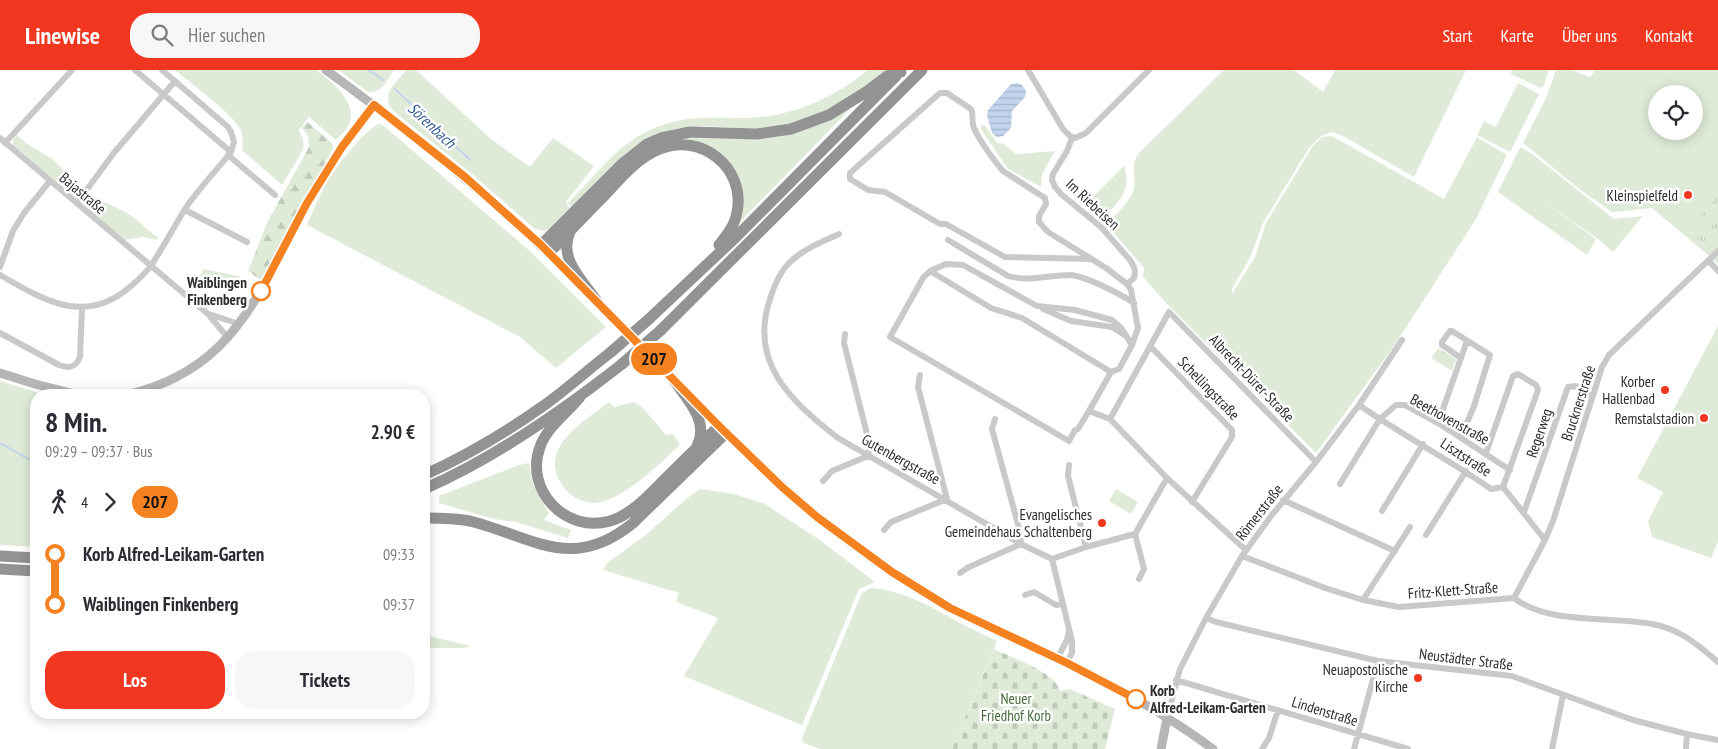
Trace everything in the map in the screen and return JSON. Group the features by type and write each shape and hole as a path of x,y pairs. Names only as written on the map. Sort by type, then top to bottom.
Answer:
{"highway":[{"path":"430,486 486,457 527,432 580,397 622,364 660,330 922,70"},
{"path":"545,249 623,163 647,144 660,138 690,132 757,134 792,129 829,115 866,92 887,76 902,71"},
{"path":"430,472 479,446 520,421 547,403 611,352 649,319 774,200 902,71"},
{"path":"545,249 570,230 625,174 644,158 654,152 682,145 701,148 710,152 725,164 734,178 738,193 737,212 733,224 706,264"},
{"path":"570,230 566,247 568,258 596,300"},
{"path":"673,379 697,415 700,423 701,435 695,450"},
{"path":"580,397 546,435 540,446 537,458 538,481 543,493 549,502 566,516 577,521 590,523 610,521 620,517 643,500 695,450 723,430"},
{"path":"430,518 468,521 537,544 557,548 575,548 598,543 617,535 634,523 723,430"},
{"path":"0,556 30,558"},
{"path":"0,569 30,571"}],"street":[{"path":"3,140 72,70"},
{"path":"135,70 275,195"},
{"path":"0,276 40,298 56,304 82,309 109,302 123,294 151,266 185,210 229,154 234,142 228,127 162,70"},
{"path":"326,70 459,172 545,249 723,430 793,497 872,559 950,608 1067,663 1137,699 1213,749"},
{"path":"1028,70 1063,129 1072,138 1078,138 1086,134 1149,70"},
{"path":"77,203 113,154 175,81"},
{"path":"1090,259 1005,258 946,224 940,224 885,192 868,190 850,179 850,173 934,97 943,92 971,109 973,113 973,127 1003,171 1045,198 1046,204 1039,222 1048,232 1090,259 1127,284 1131,290 1138,328 1132,345 1119,369 1112,372 1078,429 1075,430 1068,441 890,337 923,278 930,271 946,264 962,265 1037,306 1071,321 1112,327 1127,337"},
{"path":"149,389 161,386 179,377 210,355 228,338 260,294 307,203 342,147 374,105"},
{"name":"Im Riebeisen","path":"1072,138 1067,151 1053,174 1052,180 1061,194 1101,227 1130,260 1135,272 1134,278 1127,284"},
{"name":"Bajastraße","path":"3,140 208,314"},
{"path":"0,267 13,231 24,213 50,181"},
{"path":"185,210 247,242"},
{"name":"Gutenbergstraße","path":"839,234 811,247 795,258 783,271 775,284 767,308 764,341 770,365 786,388 823,426 838,438 1021,544 1052,559"},
{"path":"948,240 1008,276 1018,279 1071,275 1092,282 1134,303"},
{"name":"Brucknerstraße","path":"1514,598 1545,540 1560,501 1602,367 1609,355 1718,251"},
{"path":"1709,261 1718,271"},
{"path":"930,271 991,308 1022,318 1112,372"},
{"path":"1037,306 1075,310 1112,320 1121,328 1132,345"},
{"path":"0,333 59,365 64,367 73,366 78,363 80,357 82,309"},
{"name":"Albrecht-Dürer-Straße","path":"1150,346 1169,312 1316,462"},
{"path":"208,314 239,324"},
{"path":"208,314 228,338"},
{"path":"1461,437 1474,406 1490,355 1452,331 1448,333 1442,345 1462,358"},
{"path":"823,481 832,471 868,456 870,446 844,343 845,334"},
{"name":"Römerstraße","path":"1167,718 1180,669 1206,618 1244,553 1283,500 1316,462 1359,405 1402,340"},
{"path":"1438,423 1467,341"},
{"path":"1089,411 1110,419 1150,346"},
{"name":"Schellingstraße","path":"1150,346 1232,430 1232,437 1192,502"},
{"path":"0,373 55,389"},
{"path":"1486,453 1513,376 1518,374 1536,385 1538,390 1503,487"},
{"path":"884,530 891,522 946,499 918,387 920,375"},
{"name":"Regerweg","path":"1524,512 1568,387 1576,386 1592,397"},
{"name":"Lisztstraße","path":"1359,405 1491,488 1503,487 1545,540"},
{"name":"Beethovenstraße","path":"1380,419 1396,405 1405,405 1461,437 1510,470"},
{"path":"960,574 970,567 1021,544 1019,528 992,429 995,419"},
{"name":"Fritz-Klett-Straße","path":"1110,419 1244,553 1325,588 1362,600 1399,607 1514,598 1523,605 1558,615 1653,624 1686,636 1718,662"},
{"path":"1340,484 1380,419"},
{"path":"1382,511 1423,444"},
{"path":"1069,465 1068,476 1086,547"},
{"path":"1426,536 1466,471"},
{"path":"1138,579 1144,569 1135,534 1167,478"},
{"path":"1283,500 1394,551"},
{"path":"1362,600 1410,527"},
{"path":"1067,663 1073,647 1052,559 1086,547 1135,534"},
{"path":"1025,594 1034,592 1056,605 1062,604"},
{"name":"Neustädter Straße","path":"1206,618 1216,622 1378,660 1512,676 1633,720 1718,740"},
{"path":"1057,659 1067,640 1069,626"},
{"path":"1354,749 1378,660"},
{"name":"Lindenstraße","path":"1176,680 1408,749"},
{"path":"1552,749 1563,695"},
{"path":"1262,749 1269,738 1278,710"},
{"path":"1161,749 1167,718"},
{"path":"1686,749 1687,734"}],"green space":[{"path":"175,70 316,70 336,86 347,101 351,116 349,124 336,140 309,117 299,130 304,147 303,150 282,185 242,150 241,130 230,116"},
{"path":"338,70 394,70 381,88 368,92"},
{"path":"406,70 416,70 491,139 530,167 553,138 594,166 566,202 570,209 553,227 544,231 535,229 471,173 392,110 389,104 389,93"},
{"path":"868,70 887,70 826,112 799,122 759,129 701,126 671,130 646,139 625,154 572,208 568,203 626,144 650,130 662,125 685,120 777,115 810,105 825,98"},
{"path":"1224,70 1294,70 1323,92 1335,70 1466,70 1414,177 1343,136 1332,132 1321,136 1309,148 1263,223 1250,258 1232,289 1232,294 1255,257 1266,223 1312,147 1322,137 1332,136 1444,199 1477,137 1507,155 1476,219 1396,343 1316,453 1166,303 1143,277 1144,268 1107,225 1132,193 1134,188 1134,166 1139,153"},
{"path":"1512,70 1549,70 1541,88 1511,74"},
{"path":"1556,70 1572,70 1590,77 1595,70 1718,70 1718,264 1652,208 1612,212 1578,188 1523,143 1546,98"},
{"path":"1518,83 1539,94 1510,152 1477,135 1484,121 1496,127"},
{"path":"855,104 739,223 736,176 681,141 680,136 766,136"},
{"path":"307,122 332,143 333,148 262,281 248,271 267,223 309,147 308,136 302,128"},
{"path":"379,124 384,126 530,251 606,327 556,368 520,337 307,225 331,176 366,133"},
{"path":"984,124 997,143 1004,144 1016,154 1055,151 1042,174 1041,187 1008,169 980,128"},
{"path":"17,135 27,144 51,158 83,189 77,196 72,195 13,145 13,140"},
{"path":"1520,147 1531,153 1614,219 1643,216 1613,252 1598,239 1541,200 1596,239 1587,255 1498,192"},
{"path":"1124,166 1126,175 1125,189 1119,201 1103,218 1087,203"},
{"path":"89,194 131,216 158,237 157,240 143,237 124,240 85,207 84,201"},
{"path":"1718,195 1718,242 1710,250 1689,231"},
{"path":"203,269 238,276 241,278 241,282 238,286 230,287 201,286 199,282"},
{"path":"1718,326 1718,542 1711,558 1652,537 1648,521 1663,492 1637,478"},
{"path":"1438,348 1456,359 1452,371 1431,358"},
{"path":"0,381 30,390 30,547 0,545"},
{"path":"609,402 614,407 634,402 643,408 666,435 673,434 680,445 652,471 619,495 596,503 588,502 575,497 566,490 557,476 555,462 558,450 565,439 586,419"},
{"path":"529,463 533,485 549,513 544,520 571,530 568,538 516,522 494,519 439,503 439,496 519,465"},
{"path":"700,489 734,494 763,503 817,538 875,582 859,589 802,725 684,676 718,618 676,602 679,593 603,570 606,564 647,534"},
{"path":"1116,489 1138,502 1131,514 1109,501"},
{"path":"871,588 883,589 907,596 997,641 952,749 820,749 804,743 802,738 862,593"},
{"path":"430,636 471,646 464,648 430,648"},
{"name":"Neuer Friedhof Korb","path":"994,649 1042,672 1057,684 1060,691 1070,689 1115,709 1105,749 952,749"}],"water":[{"path":"1017,83 1022,85 1026,91 1025,97 1012,111 1011,128 1003,136 997,137 992,133 987,115 988,110 1011,84"}],"waterway":[{"name":"Sörenbach","path":"369,70 383,80"},
{"name":"Sörenbach","path":"395,89 470,160"},
{"path":"0,443 30,460"}],"bus line":[{"name":"207","path":"261,291 307,203 342,147 374,105 465,177 541,245 719,426 782,487 817,517 872,559 950,608 1067,663 1136,699"}],"place":[{"name":"Kleinspielfeld","path":"1688,195"},
{"name":"Waiblingen Finkenberg","path":"261,291"},
{"name":"Korber Hallenbad","path":"1665,390"},
{"name":"Remstalstadion","path":"1704,418"},
{"name":"Evangelisches Gemeindehaus Schaltenberg","path":"1102,523"},
{"name":"Neuapostolische Kirche","path":"1418,678"},
{"name":"Korb Alfred-Leikam-Garten","path":"1136,699"}]}
